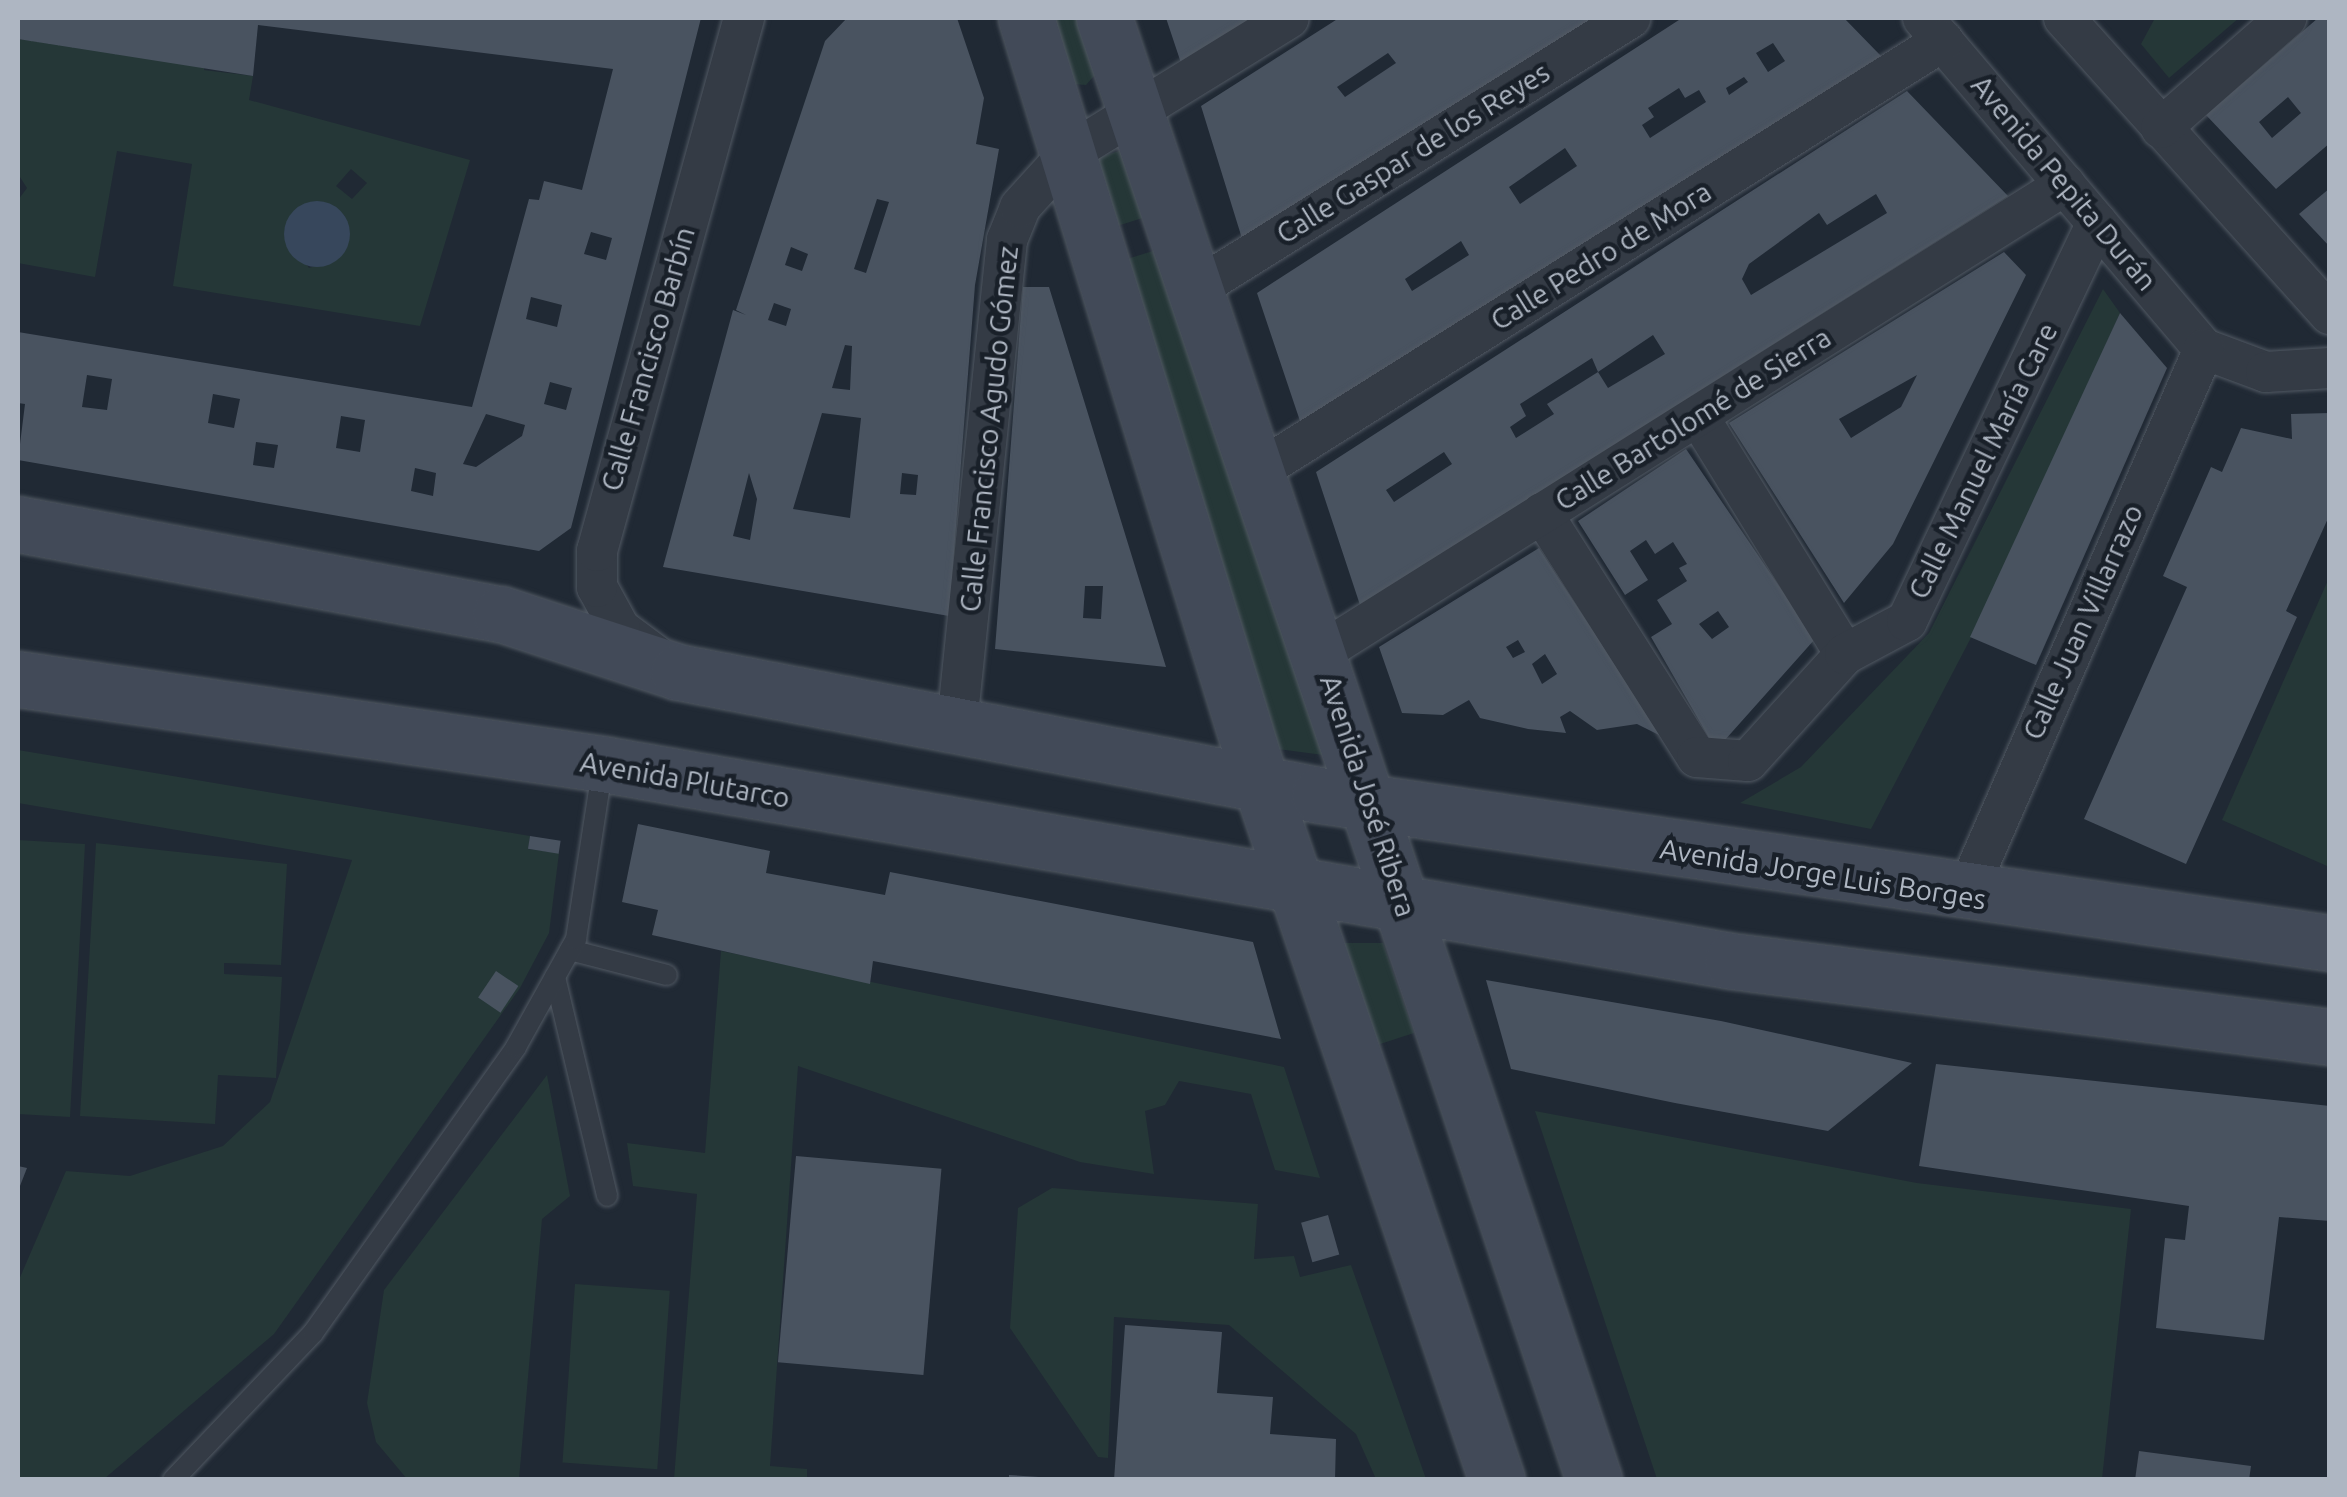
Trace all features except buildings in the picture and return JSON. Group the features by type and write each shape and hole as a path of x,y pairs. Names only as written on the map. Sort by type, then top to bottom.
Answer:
{"main road":[{"path":"1026,18 1261,784 1498,1480"},
{"name":"Avenida José Ribera","path":"1104,18 1320,653 1345,800 1403,906 1594,1480"},
{"path":"18,524 502,614 678,672 1345,800"},
{"name":"Avenida Plutarco","path":"18,679 603,764 1403,906"},
{"name":"Avenida Jorge Luis Borges","path":"1345,800 1965,896 2330,943"},
{"path":"1403,906 1732,961 2330,1037"}],"street":[{"name":"Calle Francisco Barbín","path":"678,672 620,630 597,587 597,551 744,18"},
{"path":"1068,154 1289,18"},
{"name":"Calle Gaspar de los Reyes","path":"1196,289 1630,18"},
{"path":"2064,18 2330,314"},
{"path":"2160,128 2286,18"},
{"name":"Avenida Pepita Durán","path":"1933,29 2204,349"},
{"name":"Calle Pedro de Mora","path":"1258,471 1933,29"},
{"name":"Calle Francisco Agudo Gómez","path":"957,724 1007,240 1020,207 1068,154"},
{"name":"Calle Bartolomé de Sierra","path":"1320,653 2066,185"},
{"name":"Calle Manuel María Care","path":"1542,514 1697,757 1748,760 1844,654 1907,621 2097,223"},
{"path":"2204,349 2266,372 2330,368"},
{"name":"Calle Juan Villarrazo","path":"1965,896 2204,349"},
{"path":"1698,416 1844,654"}],"lane":[{"path":"173,1480 313,1333 555,978 573,945 603,764"},
{"path":"573,945 668,975"},
{"path":"555,978 607,1196"}],"shaded area":[{"path":"1043,18 1082,18 1095,75 1086,85 1073,84"},
{"path":"2155,18 2239,18 2169,78 2141,44"},
{"path":"18,39 204,62 204,70 253,76 249,100 470,160 420,326 173,286 192,164 117,151 95,277 18,263 18,200 27,188 18,174","holes":["351,169 367,183 352,199 336,186","324,203 345,216 345,243 340,257 309,268 303,259"]},
{"path":"1125,149 1147,217 1114,227 1092,160"},
{"path":"1156,250 1323,755 1278,749 1124,260"},
{"path":"2103,289 2120,313 1998,586 1871,829 1740,803 1801,767 1929,633"},
{"path":"2329,578 2330,861 2327,866 2222,820"},
{"path":"18,750 530,836 528,849 559,853 549,933 520,988 274,1334 104,1479 18,1479 18,1282 66,1171 130,1176 223,1146 270,1102 352,860 18,803"},
{"path":"18,840 85,844 70,1117 18,1114"},
{"path":"96,843 287,864 281,965 224,963 224,974 282,977 276,1078 218,1075 215,1124 80,1116"},
{"path":"1339,943 1383,943 1414,1033 1374,1046"},
{"path":"721,951 1284,1067 1320,1178 1275,1170 1251,1094 1179,1081 1165,1105 1145,1111 1154,1174 1080,1162 798,1066 770,1466 807,1469 807,1479 674,1479 697,1194 633,1186 627,1143 705,1153"},
{"path":"547,1075 570,1196 542,1219 519,1479 407,1479 376,1442 367,1403 384,1290"},
{"path":"1535,1111 1917,1183 2131,1209 2102,1479 1657,1479"},
{"path":"1052,1188 1258,1204 1254,1259 1294,1256 1300,1277 1351,1265 1426,1479 1376,1479 1356,1434 1229,1325 1114,1317 1108,1458 1098,1457 1010,1328 1018,1208"},
{"path":"575,1284 670,1291 657,1469 563,1463"}],"water":[{"path":"317,201 340,211 350,234 340,257 317,267 294,257 284,234 294,211"}]}
